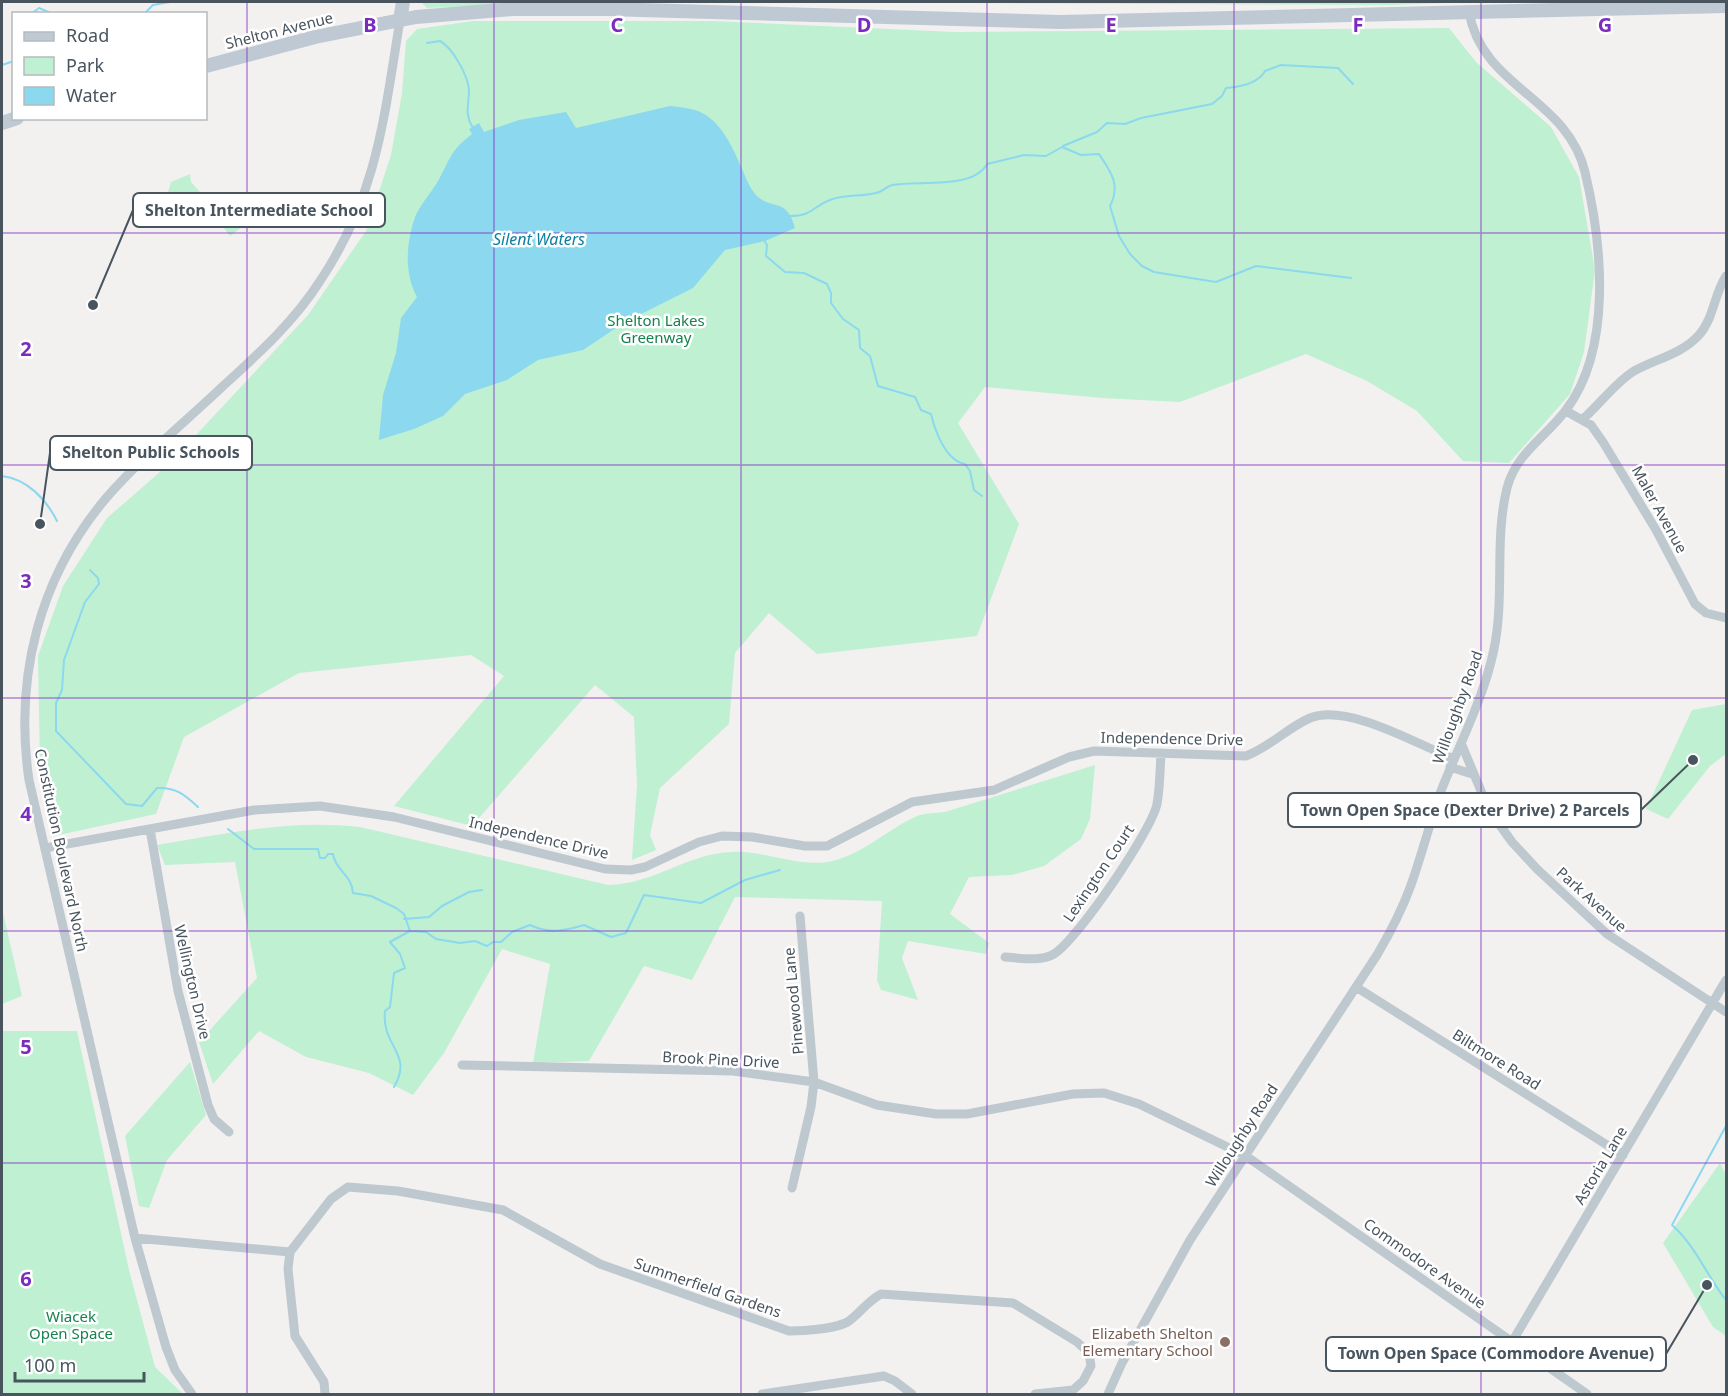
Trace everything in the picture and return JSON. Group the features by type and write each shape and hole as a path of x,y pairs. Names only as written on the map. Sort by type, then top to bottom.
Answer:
{"main road":[{"path":"400,20 404,2"},
{"name":"Shelton Avenue","path":"207,66 315,37 400,20 476,12 567,8 1060,22 1726,6"}],"street":[{"name":"Willoughby Road","path":"1108,1395 1122,1363 1191,1240 1356,987 1401,911 1494,650 1508,486 1516,466 1525,453 1566,411 1587,366 1600,296 1598,246 1585,171 1574,144 1561,126 1485,54 1472,28 1469,12"},
{"name":"Constitution Boulevard North","path":"192,1395 175,1370 166,1347 135,1238 29,780 23,705 33,641 49,591 77,537 108,496 285,325 307,300 347,238 374,167 400,20"},
{"path":"1583,419 1632,372 1666,357 1693,341 1707,324 1717,291 1726,276"},
{"name":"Maler Avenue","path":"1566,411 1591,425 1620,468 1695,604 1706,613 1726,618"},
{"name":"Independence Drive","path":"45,848 254,810 300,806 330,807 394,817 605,868 631,870 645,867 699,842 722,836 752,837 804,846 827,846 912,802 994,790 1069,756 1110,750 1246,756 1258,752 1310,718 1331,714 1354,718 1452,763"},
{"name":"Park Avenue","path":"1461,742 1485,802 1502,829 1587,918 1630,950 1726,1012"},
{"name":"Lexington Court","path":"1005,957 1035,960 1053,954 1088,920 1146,829 1157,805 1161,753"},
{"path":"1452,763 1472,774"},
{"name":"Wellington Drive","path":"150,829 180,1001 208,1105 214,1119 229,1132"},
{"name":"Pinewood Lane","path":"792,1188 811,1107 814,1082 800,916"},
{"name":"Astoria Lane","path":"1512,1342 1726,980"},
{"name":"Biltmore Road","path":"1356,987 1623,1155"},
{"name":"Brook Pine Drive","path":"462,1065 733,1071 814,1082 877,1105 936,1114 967,1114 1073,1094 1104,1093 1139,1104 1246,1156"},
{"name":"Commodore Avenue","path":"1246,1156 1587,1395"},
{"name":"Summerfield Gardens","path":"290,1252 331,1199 348,1187 398,1191 503,1210 600,1264 789,1331 804,1331 847,1322 869,1300 882,1294 1013,1303 1077,1342 1089,1353 1091,1366 1083,1381 1073,1390 1035,1395"},
{"path":"135,1238 290,1252 288,1269 295,1336 324,1382 325,1395"},
{"path":"762,1395 884,1376 895,1381 912,1395"}],"green space":[{"path":"421,2 574,2 427,8"},
{"path":"767,2 1477,2 1391,5"},
{"name":"Shelton Lakes Greenway","path":"473,21 712,21 955,32 1449,28 1476,62 1551,127 1579,177 1595,270 1584,352 1570,394 1509,463 1463,461 1417,411 1367,381 1306,354 1180,402 1102,398 985,387 958,423 1019,524 977,636 817,654 769,613 735,653 729,724 660,788 650,835 656,850 632,860 637,785 634,717 595,685 472,826 394,806 504,676 471,655 299,673 184,737 156,814 54,836 40,766 38,656 63,586 107,518 168,465 308,315 366,231 391,155 402,93 406,41 417,29"},
{"path":"190,174 191,182 201,193 175,213 166,199 171,182"},
{"path":"228,202 245,225 230,236 213,214"},
{"path":"1726,704 1726,754 1710,766 1668,819 1646,809 1692,710"},
{"path":"1095,765 1090,819 1081,839 1044,866 1012,875 969,877 950,914 989,943 986,954 908,941 902,958 918,1000 881,990 877,980 882,901 735,897 692,980 644,966 589,1061 533,1063 550,964 502,949 444,1053 413,1095 369,1073 306,1057 259,1031 213,1084 199,1042 257,978 235,862 165,865 157,845 283,826 360,827 608,885 641,880 701,857 732,852 745,852 810,863 836,860 867,846 917,816 945,812"},
{"path":"2,908 22,996 2,1004"},
{"name":"Wiacek Open Space","path":"2,1031 77,1031 129,1270 155,1367 183,1394 2,1394"},
{"path":"190,1062 206,1115 167,1160 149,1208 139,1206 125,1136"},
{"path":"1720,1163 1726,1175 1726,1336 1713,1327 1663,1243"}],"water":[{"name":"Silent Waters","path":"670,106 698,111 713,121 730,144 753,191 764,201 784,208 795,228 765,241 725,250 693,288 625,322 583,350 538,360 507,380 465,394 443,416 414,429 379,440 383,395 396,353 401,318 417,297 408,268 408,247 412,227 417,212 438,181 451,156 472,134 469,129 479,123 484,132 519,120 566,112 576,128"}],"waterway":[{"path":"146,12 153,5 170,2"},
{"path":"34,12 39,8 48,12"},
{"path":"427,43 440,41 459,63 468,84 468,114 473,128"},
{"path":"2,65 12,62"},
{"path":"1063,146 1097,132 1107,123 1125,124 1141,118 1212,104 1222,96 1226,88 1253,82 1265,71 1281,65 1338,68 1353,84"},
{"path":"789,216 808,213 835,198 876,193 892,185 958,181 970,178 987,164 1024,155 1046,156 1062,147 1081,155 1099,154 1115,185 1110,206 1119,236 1130,254 1142,266 1154,272 1216,282 1256,266 1351,278"},
{"path":"764,240 767,245 766,256 785,272 804,273 827,284 831,293 831,303 843,319 859,330 860,348 870,356 878,386 915,397 921,410 931,414 935,429 947,451 958,462 965,464 970,471 974,490 982,496"},
{"path":"2,476 20,481 35,491 57,521"},
{"path":"90,570 98,578 99,584 85,602 64,660 62,690 56,703 56,731 126,804 142,806 157,788 164,788 180,793 198,807"},
{"path":"228,829 254,849 318,849 320,858 333,854 334,860 350,882 353,893 371,896 396,908 404,914 410,931 426,932 436,939 460,943 475,941 487,946 493,942 501,942 512,932 530,925 544,930 557,931 584,925 611,937 626,933 644,895 701,903 745,880 780,870"},
{"path":"404,919 429,917 442,906 469,892 482,890"},
{"path":"394,1087 400,1066 385,1023 385,1011 390,1007 394,973 405,968 400,954 390,942 410,931"},
{"path":"1726,1126 1672,1225 1694,1251 1726,1300"}],"place":[{"name":"Shelton Intermediate School","path":"93,305"},
{"name":"Shelton Public Schools","path":"40,524"},
{"name":"Town Open Space (Dexter Drive) 2 Parcels","path":"1693,760"},
{"name":"Town Open Space (Commodore Avenue)","path":"1707,1285"},
{"name":"Elizabeth Shelton Elementary School","path":"1225,1342"}]}
